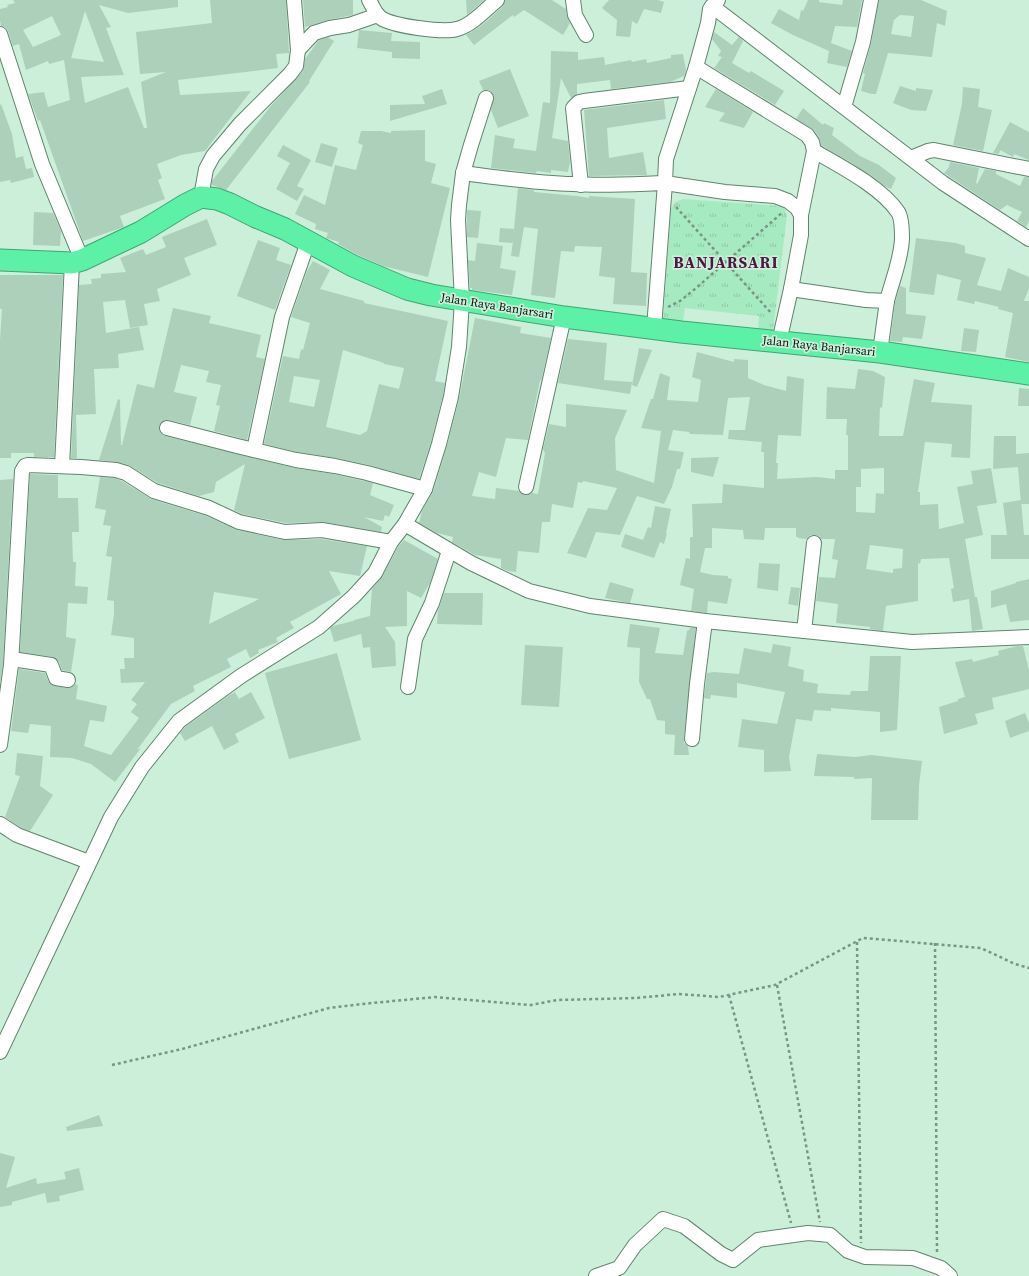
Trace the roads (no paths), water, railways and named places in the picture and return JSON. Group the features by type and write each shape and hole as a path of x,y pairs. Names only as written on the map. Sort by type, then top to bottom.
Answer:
{"highway":[{"path":"0,260 77,261 141,232 200,197"},
{"name":"Jalan Raya Banjarsari","path":"200,197 217,199 230,204 285,229 353,266 402,287 431,295 564,317 655,320 781,334 880,352 1029,374"}],"street":[{"path":"200,197 206,169 213,156 240,124 290,74 296,66 298,50 294,0"},
{"path":"369,0 380,18 398,24 432,29 456,29 471,23 497,0"},
{"path":"573,0 575,15 586,35"},
{"path":"844,107 863,42 871,0"},
{"path":"655,320 666,159 696,67 708,23 710,8 715,3 844,107 943,183 1029,239"},
{"path":"298,50 314,33 330,28 349,25 378,15"},
{"path":"0,34 42,164 77,261 71,466"},
{"path":"696,67 807,135 812,142 814,151 801,215 801,236 781,334"},
{"path":"581,184 573,108 575,105 584,101 689,88"},
{"path":"0,1052 111,817 142,767 179,721 241,676 319,627 354,596 375,573 391,542 405,524 425,489 439,444 451,397 459,347 462,301 458,220 463,173 486,98"},
{"path":"911,158 934,150 1029,169"},
{"path":"814,151 852,173 882,195 899,213 902,228 901,250 887,301 880,352"},
{"path":"463,173 516,180 618,185 775,196 788,201 798,208 801,215"},
{"path":"254,450 282,317 308,242"},
{"path":"791,289 866,300 887,301"},
{"path":"526,487 564,317"},
{"path":"167,428 254,450 354,470 425,489"},
{"path":"0,745 12,659 22,471 25,466 71,466 121,471 154,491 209,508 239,522 285,532 322,530 391,542"},
{"path":"405,524 449,551 528,591 590,606 705,621 912,642 1029,637"},
{"path":"804,631 814,543"},
{"path":"408,688 415,639 432,603 449,551"},
{"path":"692,739 696,691 705,621"},
{"path":"12,659 51,665 56,678 68,680"},
{"path":"0,824 17,835 89,862"},
{"path":"596,1276 619,1268 636,1244 663,1219 684,1226 721,1254 733,1260 758,1240 808,1233 822,1234 830,1235 848,1251 864,1257 913,1258 937,1266 950,1276"}],"district":[{"name":"BANJARSARI","path":"726,262"}]}
